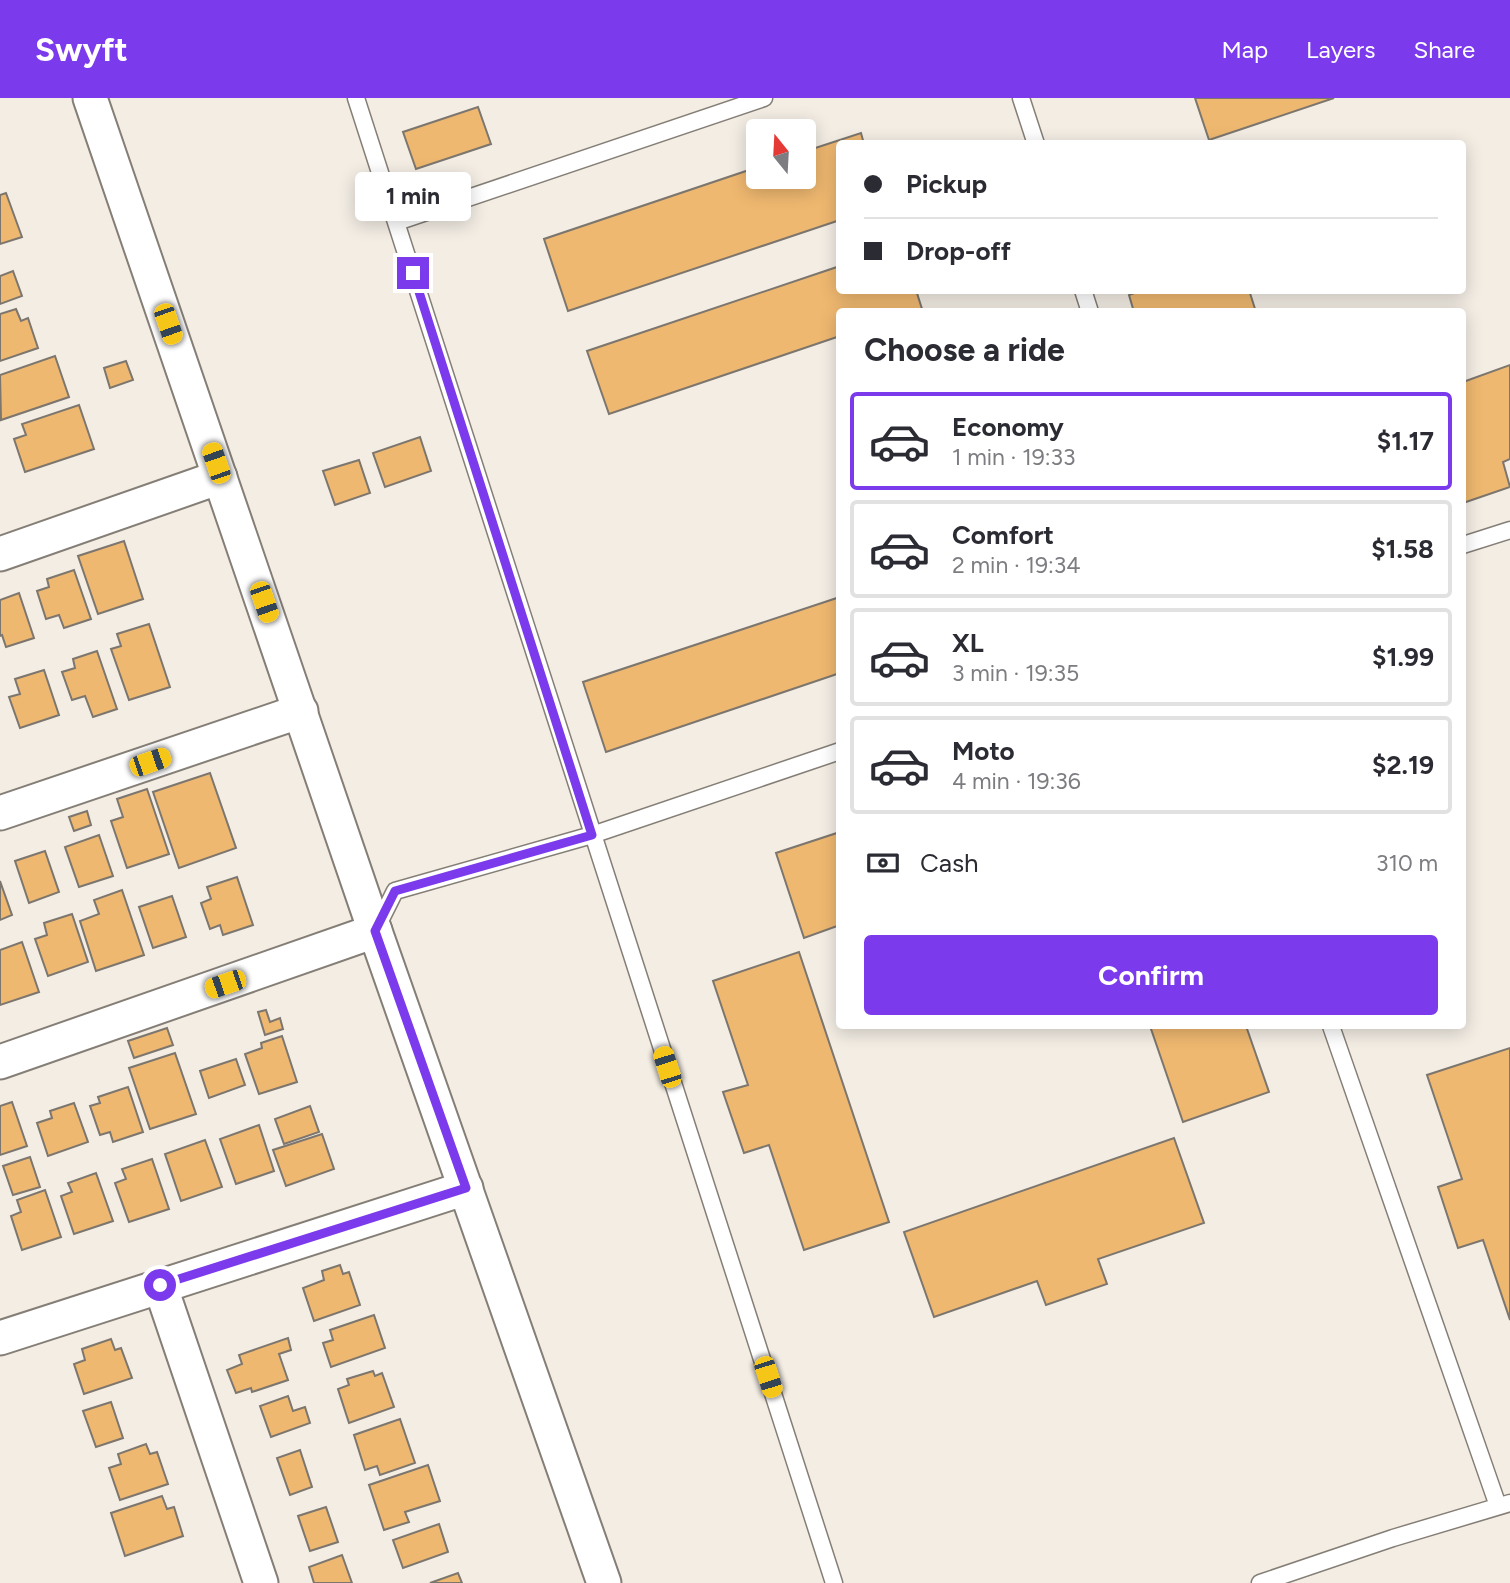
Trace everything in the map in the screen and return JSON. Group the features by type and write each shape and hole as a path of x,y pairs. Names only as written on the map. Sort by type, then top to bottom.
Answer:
{"street":[{"path":"90,98 375,931 604,1583"},
{"path":"0,554 220,477"},
{"path":"0,813 301,711"},
{"path":"0,1062 375,931"},
{"path":"0,1338 466,1188"},
{"path":"160,1285 261,1583"}],"lane":[{"path":"356,98 835,1583"},
{"path":"397,222 764,98"},
{"path":"1021,98 1035,140"},
{"path":"1466,544 1510,530"},
{"path":"375,931 395,891 592,835 836,752"},
{"path":"1260,1583 1504,1504 1332,1029"}],"building":[{"path":"1195,98 1334,98 1209,140"},
{"path":"478,107 491,144 416,169 403,132"},
{"path":"861,133 863,140 840,140"},
{"path":"836,141 836,221 568,311 544,239 746,171 746,189 816,189 816,148"},
{"path":"6,193 22,237 0,244 0,195"},
{"path":"836,267 836,294 917,294 922,308 836,308 836,337 609,414 587,351"},
{"path":"13,271 22,296 0,304 0,276"},
{"path":"1250,294 1255,308 1133,308 1129,295"},
{"path":"16,309 21,321 28,318 38,348 0,361 0,314"},
{"path":"55,356 69,397 1,420 0,375"},
{"path":"126,361 133,380 110,388 104,368"},
{"path":"1510,365 1510,459 1503,462 1510,487 1466,502 1466,381"},
{"path":"79,405 94,449 25,472 14,439 26,435 22,424"},
{"path":"420,437 431,471 385,487 373,453"},
{"path":"359,460 370,493 335,505 323,471"},
{"path":"124,541 143,599 98,614 78,556"},
{"path":"74,570 91,619 64,628 59,615 46,619 37,591 49,587 47,579"},
{"path":"19,593 34,638 6,647 2,635 0,636 0,600"},
{"path":"836,598 836,674 606,752 583,682"},
{"path":"149,624 170,687 129,700 111,649 121,646 117,634"},
{"path":"97,651 117,709 93,717 85,696 72,700 62,672 75,668 73,659"},
{"path":"44,670 59,715 20,728 9,697 20,694 15,679"},
{"path":"210,773 236,848 179,868 153,792"},
{"path":"147,789 169,854 127,868 111,821 123,817 117,799"},
{"path":"87,811 91,825 74,831 69,817"},
{"path":"836,833 836,926 804,938 776,853"},
{"path":"99,835 113,876 79,887 65,847"},
{"path":"45,851 59,892 29,903 15,861"},
{"path":"237,877 253,925 223,935 220,925 210,929 201,903 211,899 207,887"},
{"path":"0,881 12,915 0,920"},
{"path":"122,890 144,955 96,971 80,921 99,914 94,900"},
{"path":"172,896 186,937 153,948 139,907"},
{"path":"72,914 88,962 48,976 35,939 47,935 44,923"},
{"path":"22,942 39,992 0,1005 0,950"},
{"path":"799,952 889,1222 804,1250 769,1145 744,1153 723,1092 748,1085 713,981"},
{"path":"266,1010 270,1022 280,1018 283,1029 265,1035 258,1012"},
{"path":"167,1028 173,1045 134,1058 128,1041"},
{"path":"1151,1029 1247,1029 1269,1092 1183,1122"},
{"path":"282,1036 297,1082 259,1094 245,1054 262,1048 261,1043"},
{"path":"1510,1048 1510,1320 1483,1240 1458,1248 1438,1187 1462,1179 1427,1075"},
{"path":"175,1053 196,1114 150,1129 129,1068"},
{"path":"236,1059 245,1085 209,1098 200,1071"},
{"path":"128,1087 143,1132 113,1142 110,1132 100,1135 90,1106 100,1103 98,1097"},
{"path":"12,1102 27,1146 0,1155 0,1106"},
{"path":"74,1103 88,1142 48,1156 37,1123 52,1118 50,1111"},
{"path":"310,1106 319,1132 284,1144 275,1119"},
{"path":"259,1125 274,1171 236,1184 220,1139"},
{"path":"322,1134 334,1169 286,1186 273,1150"},
{"path":"1174,1138 1204,1223 1098,1259 1107,1284 1046,1305 1037,1281 934,1317 904,1232"},
{"path":"205,1140 222,1187 181,1201 165,1154"},
{"path":"30,1157 40,1187 13,1195 3,1166"},
{"path":"152,1159 169,1209 129,1222 115,1183 126,1179 122,1169"},
{"path":"96,1173 113,1221 74,1234 61,1196 72,1192 68,1183"},
{"path":"45,1190 61,1237 22,1250 11,1216 21,1212 17,1200"},
{"path":"340,1265 343,1274 349,1272 360,1305 314,1321 303,1288 324,1280 322,1271"},
{"path":"374,1315 385,1348 331,1367 323,1343 333,1340 330,1330"},
{"path":"288,1338 291,1350 279,1354 288,1380 252,1392 251,1388 236,1393 227,1370 242,1364 239,1355"},
{"path":"111,1339 115,1350 121,1348 132,1378 84,1394 74,1364 85,1360 82,1349"},
{"path":"373,1371 375,1376 382,1373 394,1407 349,1423 338,1389 349,1385 347,1379"},
{"path":"288,1396 293,1411 305,1407 310,1423 271,1437 260,1406"},
{"path":"111,1402 123,1438 96,1447 83,1411"},
{"path":"400,1419 415,1463 380,1475 377,1466 365,1470 354,1435"},
{"path":"146,1444 150,1454 157,1452 168,1484 120,1500 109,1468 121,1464 118,1454"},
{"path":"300,1450 312,1487 290,1495 277,1458"},
{"path":"428,1465 440,1501 405,1512 409,1522 384,1530 369,1485"},
{"path":"162,1496 167,1509 174,1507 183,1536 125,1556 111,1513"},
{"path":"326,1507 338,1542 310,1551 298,1516"},
{"path":"439,1524 448,1552 403,1568 393,1540"},
{"path":"342,1555 352,1583 314,1583 309,1567"},
{"path":"458,1573 462,1583 430,1583"}],"route":[{"path":"160,1285 466,1188 375,931 395,891 592,835 413,273"}]}
